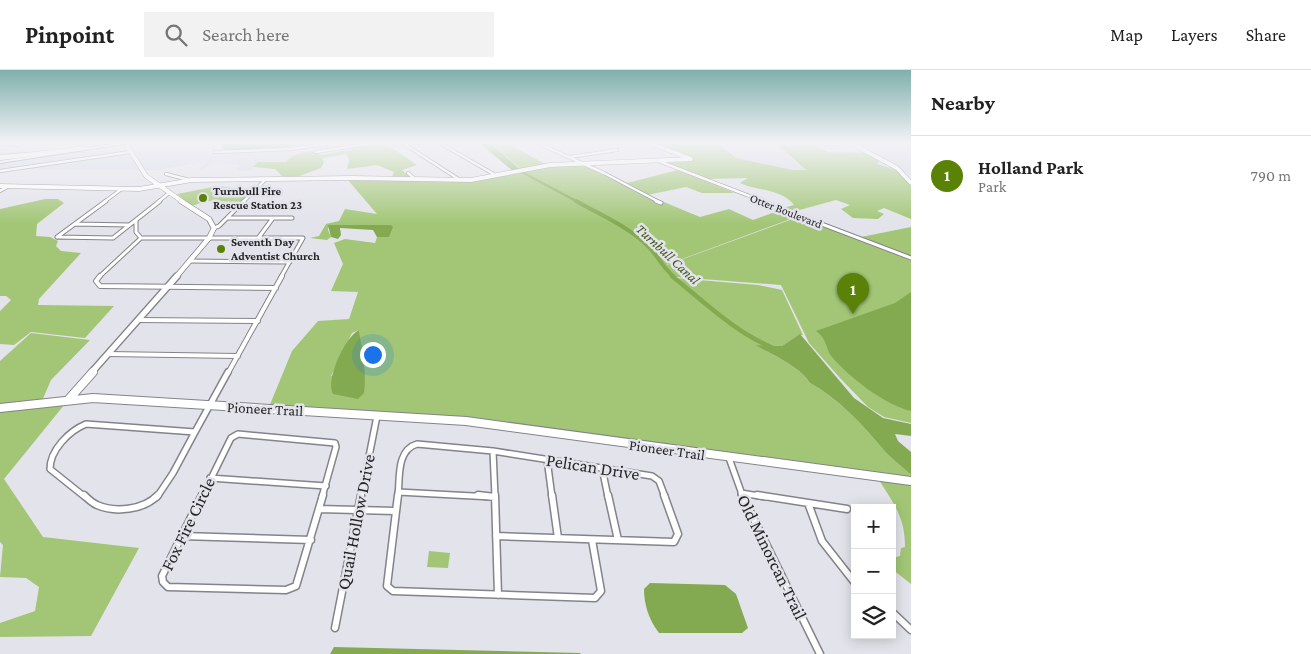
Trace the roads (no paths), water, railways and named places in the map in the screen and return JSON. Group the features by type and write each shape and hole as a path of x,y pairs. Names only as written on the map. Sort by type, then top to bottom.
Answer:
{"street":[{"path":"142,169 146,176 159,186 209,219 214,228"},
{"path":"443,169 460,180"},
{"path":"485,169 497,176"},
{"path":"0,186 123,188 159,186 189,180 460,180 497,176 530,169"},
{"path":"594,169 661,203"},
{"name":"Otter Boulevard","path":"680,169 911,258"},
{"path":"897,169 911,183"},
{"path":"166,174 189,180"},
{"path":"408,174 415,180"},
{"path":"69,399 190,261 209,238 214,228 227,218 266,179"},
{"path":"0,191 9,186"},
{"path":"123,188 57,237 113,238 130,225 136,223 162,197 170,193"},
{"path":"227,218 292,218"},
{"path":"259,237 273,218"},
{"path":"136,223 137,236 142,238 303,238 258,321 159,496 147,505 138,507 96,505 50,470 50,458 74,429 80,425 195,432"},
{"path":"74,224 130,225"},
{"path":"142,238 98,278 98,284 105,287 276,288"},
{"path":"190,261 290,262"},
{"path":"138,320 258,321"},
{"path":"108,354 238,356"},
{"name":"Pioneer Trail","path":"0,408 69,399 94,398 466,421 729,458 911,481"},
{"name":"Quail Hollow Drive","path":"335,628 377,416"},
{"name":"Fox Fire Circle","path":"238,434 335,443 336,447 326,486 296,586 286,590 168,587 162,582 162,576 210,478 231,438 238,434"},
{"name":"Pelican Drive","path":"496,536 674,542 678,534 660,481 656,477 492,451 416,444 410,446 403,452 387,586 392,591 498,595"},
{"path":"492,451 498,595 595,598 600,594 592,540"},
{"name":"Old Minorcan Trail","path":"729,458 741,493 820,654"},
{"path":"547,460 558,538"},
{"path":"602,468 618,540"},
{"path":"210,478 326,486"},
{"path":"398,492 451,492 495,497"},
{"path":"741,493 847,509"},
{"path":"808,503 822,541 851,578"},
{"path":"319,510 396,511"},
{"path":"182,536 311,540"},
{"path":"896,616 911,630"}],"waterway":[{"name":"Turnbull Canal","path":"516,169 578,202"},
{"name":"Turnbull Canal","path":"576,201 622,226 638,238 650,248 674,277"},
{"name":"Turnbull Canal","path":"672,276 733,325 773,348"}],"place":[{"name":"Turnbull Fire Rescue Station 23","path":"203,198"},
{"name":"Seventh Day Adventist Church","path":"221,249"},
{"name":"Holland Park","path":"853,314"}]}
